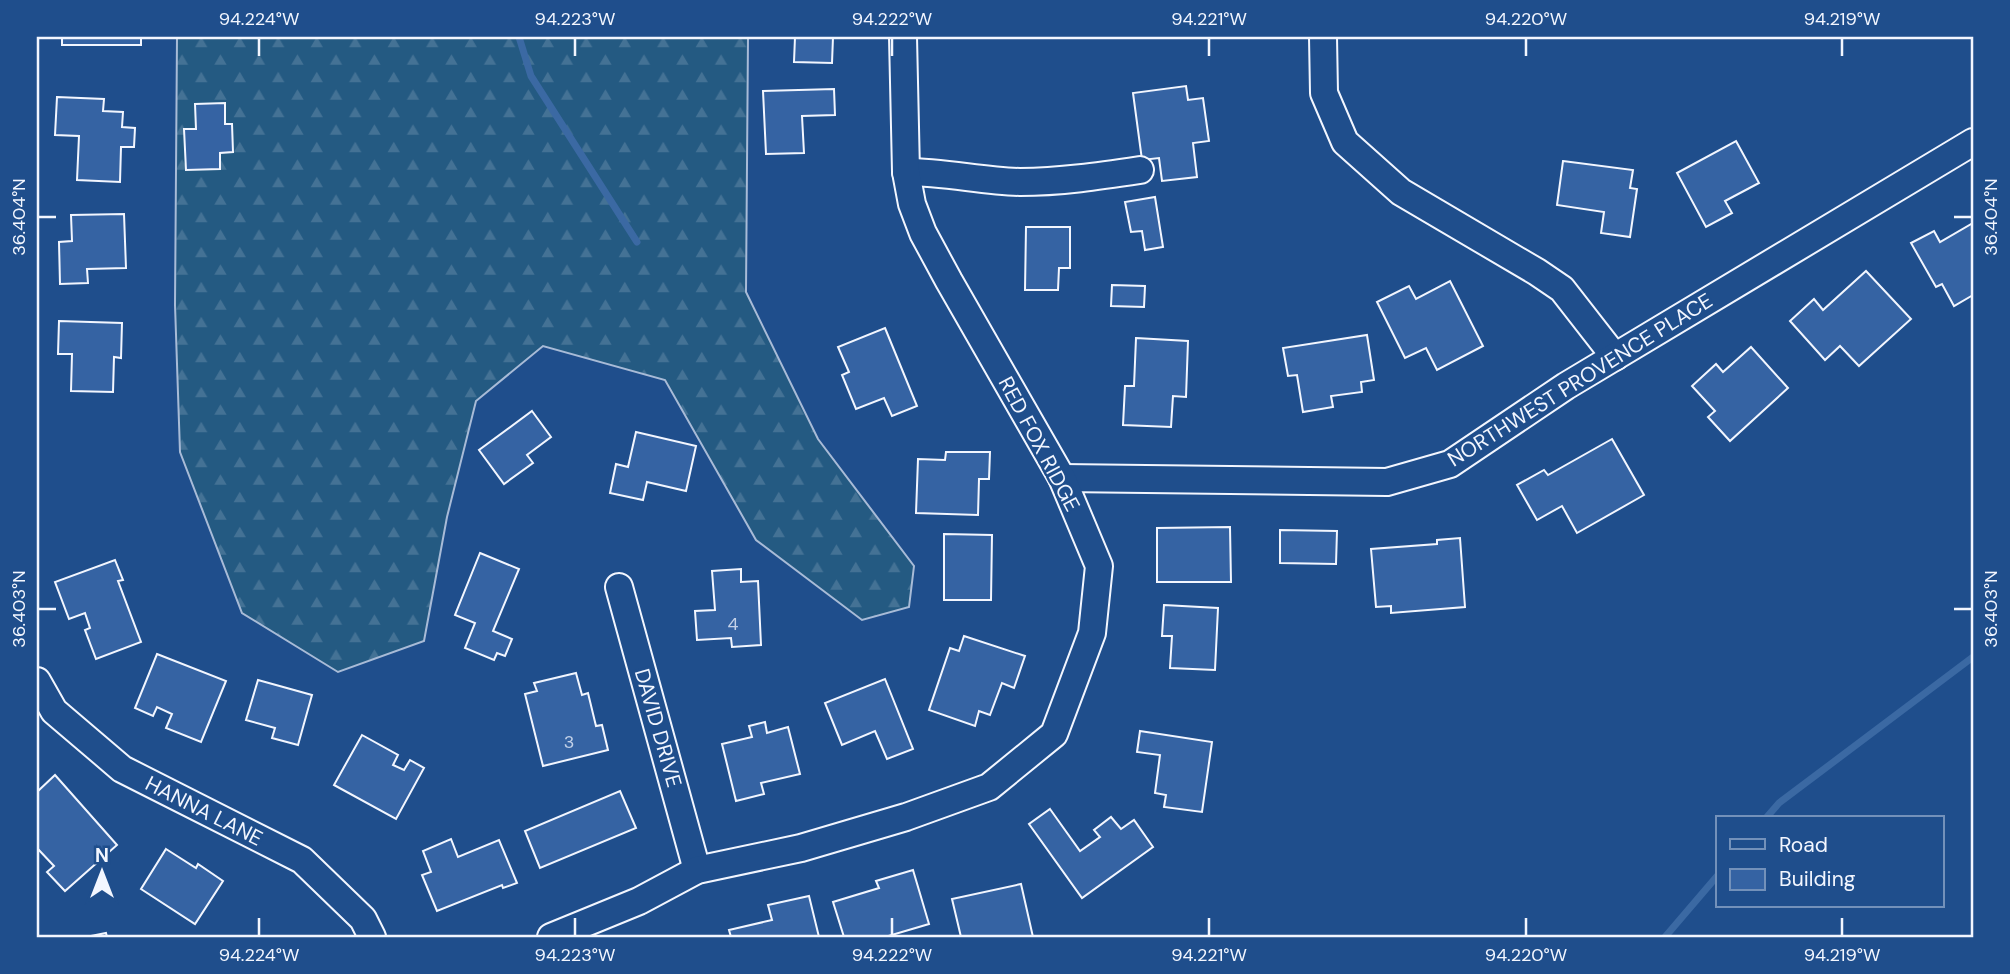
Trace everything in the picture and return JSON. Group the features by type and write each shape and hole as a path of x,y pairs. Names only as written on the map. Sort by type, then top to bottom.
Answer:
{"street":[{"name":"RED FOX RIDGE","path":"551,937 639,901 697,870 801,848 906,817 989,787 1054,734 1092,632 1099,566 1062,478 923,233 912,204 906,172 903,37"},
{"path":"1322,37 1324,93 1345,142 1401,192 1562,289 1615,358"},
{"name":"NORTHWEST PROVENCE PLACE","path":"1062,478 1387,482 1450,464 1566,386 1973,142"},
{"path":"906,172 1045,181 1140,170"},
{"name":"DAVID DRIVE","path":"619,587 697,870"},
{"name":"HANNA LANE","path":"37,681 45,716 122,769 302,860 363,919 372,937"}],"green space":[{"path":"177,37 748,37 746,292 818,439 914,566 909,607 862,620 756,540 665,380 543,346 476,401 447,517 424,641 338,672 242,613 180,452 175,305"}],"building":[{"path":"62,37 141,37 141,45 62,45"},
{"path":"795,37 833,37 832,63 794,62"},
{"path":"1186,86 1188,100 1203,98 1209,141 1193,143 1197,177 1162,181 1159,158 1142,160 1133,93"},
{"path":"834,89 835,115 802,116 804,153 766,154 763,91"},
{"path":"57,97 104,99 103,111 123,112 122,127 135,128 134,147 121,147 120,182 77,180 79,136 55,135"},
{"path":"225,103 225,124 232,124 233,152 220,153 220,169 186,170 184,129 196,129 195,104"},
{"path":"1736,141 1759,183 1725,201 1732,213 1706,227 1677,173"},
{"path":"1563,161 1633,170 1630,188 1637,189 1630,237 1601,233 1604,212 1557,205"},
{"path":"1155,197 1163,247 1145,250 1142,231 1131,232 1125,202"},
{"path":"124,214 126,268 87,269 88,283 60,284 59,242 72,241 71,215"},
{"path":"1973,223 1973,295 1954,306 1942,284 1936,287 1911,243 1934,231 1940,242"},
{"path":"1026,227 1070,227 1070,268 1059,268 1058,290 1025,290"},
{"path":"1866,271 1911,319 1859,366 1840,346 1825,360 1790,321 1814,299 1823,310"},
{"path":"1450,281 1483,346 1437,370 1426,348 1405,358 1377,302 1409,286 1416,299"},
{"path":"1112,285 1145,286 1144,307 1111,306"},
{"path":"59,321 122,323 121,358 114,357 113,392 71,391 72,354 58,354"},
{"path":"885,328 917,406 892,416 884,398 856,409 842,375 849,372 838,347"},
{"path":"1367,335 1374,380 1361,382 1362,392 1331,396 1333,407 1303,412 1297,375 1288,376 1283,348"},
{"path":"1136,338 1188,341 1186,397 1173,396 1171,427 1123,425 1125,386 1134,386"},
{"path":"1751,347 1788,388 1730,441 1708,417 1715,411 1692,386 1716,364 1723,372"},
{"path":"532,411 551,437 527,455 533,463 504,484 479,450"},
{"path":"636,432 696,446 686,491 647,482 643,500 610,493 616,464 628,467"},
{"path":"1612,439 1644,495 1577,533 1562,506 1537,520 1517,485 1544,470 1548,475"},
{"path":"946,452 990,452 989,479 979,479 978,515 916,513 918,459 945,460"},
{"path":"1230,527 1231,582 1157,582 1157,528"},
{"path":"1280,530 1337,531 1336,564 1280,563"},
{"path":"944,534 992,535 991,600 944,600"},
{"path":"1460,538 1465,607 1391,613 1391,606 1376,607 1371,549 1437,544 1437,540"},
{"path":"480,553 519,569 493,631 512,639 505,656 497,653 494,660 465,648 475,623 455,615"},
{"path":"115,560 123,580 118,581 141,642 96,659 85,630 90,628 85,613 69,619 55,582"},
{"path":"741,569 741,582 758,581 761,645 732,647 731,638 697,640 695,611 715,610 712,571"},
{"path":"1164,605 1218,608 1215,670 1170,668 1172,636 1162,636"},
{"path":"964,636 1025,656 1014,688 1002,683 990,715 979,711 975,726 929,710 950,648 959,651"},
{"path":"157,654 226,681 201,742 166,728 172,714 157,707 153,716 135,708"},
{"path":"576,673 582,695 588,693 596,726 602,725 608,750 543,766 525,694 537,691 534,683"},
{"path":"885,679 913,749 887,759 875,731 842,745 825,703"},
{"path":"258,680 312,695 298,745 272,738 275,728 246,720"},
{"path":"765,722 767,733 788,727 800,774 761,783 764,794 736,801 722,744 752,737 749,726"},
{"path":"1140,731 1212,742 1202,812 1164,807 1166,795 1155,793 1160,755 1137,752"},
{"path":"362,735 398,755 393,765 404,770 410,760 424,768 396,819 334,785"},
{"path":"55,775 117,845 65,891 47,872 54,866 37,848 37,792"},
{"path":"620,791 636,828 540,868 525,831"},
{"path":"1050,809 1080,851 1100,837 1094,830 1111,817 1121,829 1134,820 1153,847 1082,898 1029,824"},
{"path":"451,839 458,857 499,840 517,883 503,888 502,885 437,911 422,875 431,872 423,851"},
{"path":"166,849 196,868 198,864 223,881 195,924 141,889"},
{"path":"913,870 929,924 885,937 844,937 833,902 879,888 876,881"},
{"path":"1021,884 1033,937 961,937 952,899"},
{"path":"809,896 819,937 731,937 729,930 772,920 768,905"},
{"path":"106,933 107,937 86,937"}],"waterway":[{"path":"519,37 531,76 637,242"},
{"path":"1768,816 1779,803 1973,657"},
{"path":"1665,937 1716,877"}]}
